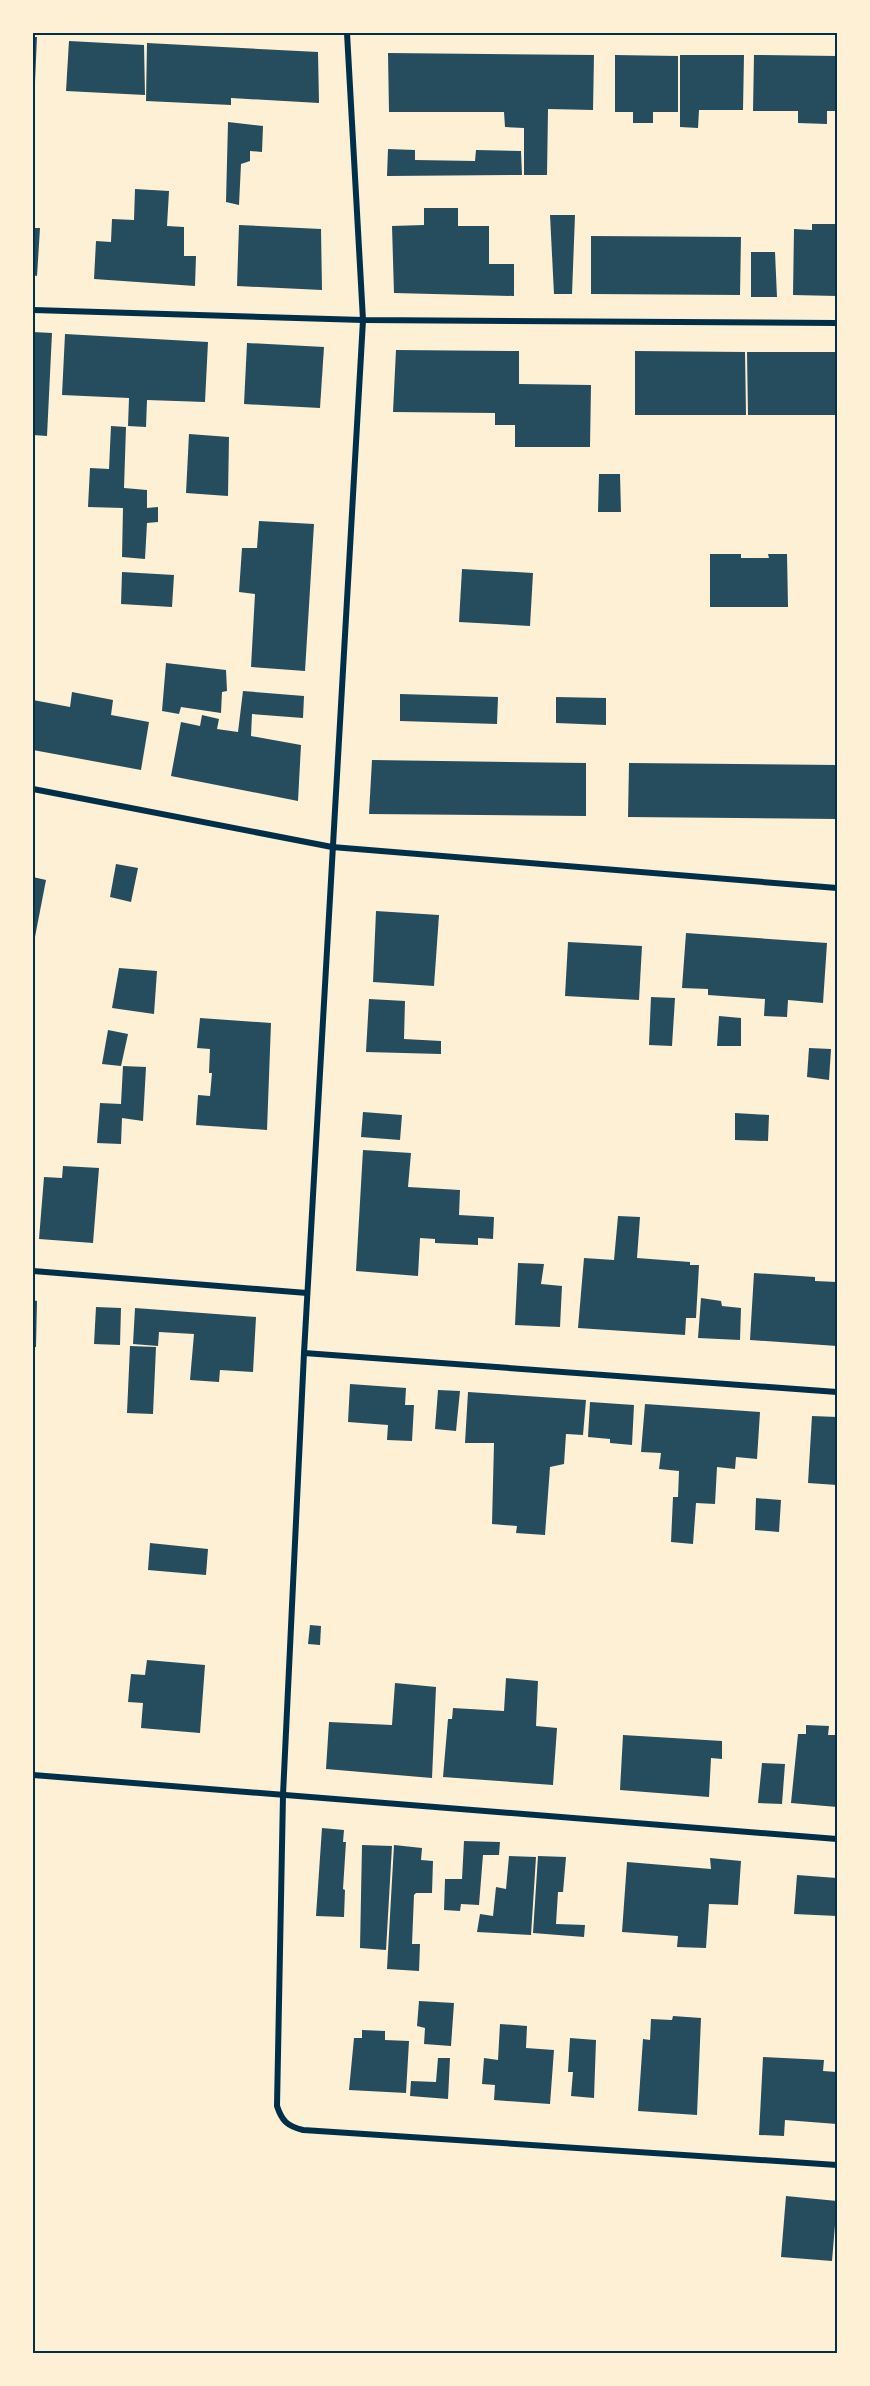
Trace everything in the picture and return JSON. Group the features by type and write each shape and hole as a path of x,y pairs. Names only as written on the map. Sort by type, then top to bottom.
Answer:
{"street":[{"path":"347,33 363,320 304,1353 283,1795 277,2106 282,2120 290,2127 314,2131 837,2165"},
{"path":"33,310 363,320 837,323"},
{"path":"33,789 332,847 837,888"},
{"path":"33,1271 307,1293"},
{"path":"304,1353 837,1392"},
{"path":"33,1775 837,1839"}],"building":[{"path":"33,37 37,37 35,82 33,82"},
{"path":"69,41 144,45 145,95 66,91"},
{"path":"147,43 318,52 319,103 231,98 231,105 146,101"},
{"path":"388,53 594,55 593,110 548,109 547,175 524,175 524,128 505,127 504,112 389,112"},
{"path":"615,55 678,56 678,112 653,112 653,123 633,123 633,112 615,112"},
{"path":"680,55 744,55 743,110 699,110 698,128 680,127"},
{"path":"754,55 837,56 837,111 827,111 827,124 798,123 798,111 753,111"},
{"path":"228,122 263,126 262,152 250,151 250,161 241,164 239,205 226,202"},
{"path":"388,149 415,150 415,160 475,161 476,150 521,151 522,175 387,176"},
{"path":"135,189 169,191 167,226 184,227 184,256 196,256 195,286 94,279 96,241 111,242 112,219 134,220"},
{"path":"424,208 458,208 458,226 489,226 489,264 514,264 514,296 394,293 392,226 424,225"},
{"path":"550,215 575,215 572,294 554,294"},
{"path":"812,224 837,224 837,296 793,295 794,229 812,230"},
{"path":"239,225 321,229 322,290 237,286"},
{"path":"33,228 40,228 37,276 33,275"},
{"path":"591,236 741,237 740,295 591,294"},
{"path":"751,252 775,252 777,297 751,297"},
{"path":"33,332 52,333 47,436 33,435"},
{"path":"65,334 208,342 205,402 147,400 146,427 128,426 129,398 62,395"},
{"path":"247,343 324,347 320,408 244,404"},
{"path":"396,350 519,351 519,384 591,385 590,447 515,447 515,425 495,425 495,413 393,412"},
{"path":"635,351 745,352 746,415 635,415"},
{"path":"747,352 837,352 837,415 748,415"},
{"path":"111,426 126,427 124,488 147,490 147,508 158,507 158,522 147,523 145,559 122,557 123,508 88,507 90,468 109,469"},
{"path":"189,434 229,437 228,496 186,493"},
{"path":"599,474 620,474 621,512 598,512"},
{"path":"259,521 314,524 305,671 251,667 255,594 239,592 242,548 257,548"},
{"path":"710,554 741,554 741,558 769,558 768,554 787,554 788,607 710,607"},
{"path":"462,569 533,573 530,626 459,622"},
{"path":"122,572 174,575 172,607 121,604"},
{"path":"166,663 226,670 227,691 222,692 221,713 181,707 179,714 162,711"},
{"path":"243,691 304,696 303,718 252,714 251,736 301,745 298,801 171,776 181,722 200,726 202,715 219,719 217,729 238,732"},
{"path":"72,692 113,700 111,715 149,722 141,770 33,750 33,700 70,707"},
{"path":"400,694 498,697 497,724 400,721"},
{"path":"556,697 606,698 606,725 556,723"},
{"path":"372,760 586,763 586,816 369,814"},
{"path":"629,763 837,765 837,819 628,817"},
{"path":"116,864 138,868 131,902 110,897"},
{"path":"33,877 46,880 34,942 33,942"},
{"path":"376,911 439,915 434,986 373,982"},
{"path":"686,933 827,943 823,1003 788,1000 787,1017 764,1016 765,999 708,995 708,989 682,988"},
{"path":"568,942 642,946 639,1000 565,996"},
{"path":"119,968 157,971 154,1014 112,1008"},
{"path":"651,997 675,998 672,1046 649,1045"},
{"path":"369,999 405,1001 404,1039 441,1041 441,1054 366,1052"},
{"path":"719,1016 741,1018 741,1046 717,1046"},
{"path":"200,1018 271,1023 267,1130 196,1125 198,1095 210,1096 212,1073 209,1073 210,1049 197,1048"},
{"path":"108,1030 128,1034 121,1066 102,1064"},
{"path":"809,1048 831,1049 829,1080 807,1077"},
{"path":"123,1066 146,1067 143,1121 122,1118 121,1144 97,1143 100,1103 121,1104"},
{"path":"363,1112 402,1115 400,1140 361,1137"},
{"path":"735,1113 769,1115 768,1141 735,1140"},
{"path":"363,1150 411,1153 408,1187 460,1190 459,1215 494,1217 493,1239 478,1238 478,1245 435,1243 435,1239 420,1238 418,1276 356,1271"},
{"path":"63,1166 99,1168 93,1243 39,1239 44,1177 62,1178"},
{"path":"618,1216 640,1217 637,1258 690,1262 690,1265 699,1265 696,1318 686,1318 685,1335 578,1328 584,1258 614,1260"},
{"path":"518,1263 544,1264 541,1284 562,1286 560,1327 515,1325"},
{"path":"754,1273 815,1277 815,1281 837,1282 837,1346 750,1340"},
{"path":"701,1298 721,1301 722,1306 741,1308 740,1340 698,1338"},
{"path":"33,1300 37,1301 36,1347 33,1347"},
{"path":"96,1307 121,1308 120,1345 94,1344"},
{"path":"135,1308 256,1317 253,1372 220,1370 219,1382 190,1380 194,1334 159,1332 158,1346 133,1344"},
{"path":"130,1346 156,1347 153,1414 127,1413"},
{"path":"350,1384 406,1388 405,1405 414,1405 412,1441 387,1440 388,1425 348,1422"},
{"path":"438,1390 460,1391 456,1431 435,1429"},
{"path":"468,1392 586,1400 583,1435 566,1434 564,1464 550,1467 545,1535 516,1533 517,1526 492,1524 494,1443 465,1443"},
{"path":"590,1402 634,1405 632,1445 610,1443 610,1439 588,1437"},
{"path":"645,1404 760,1412 757,1459 736,1457 735,1469 717,1467 715,1504 696,1503 693,1544 671,1542 673,1497 678,1497 679,1471 659,1469 661,1453 641,1452"},
{"path":"812,1416 837,1417 837,1485 808,1483"},
{"path":"756,1498 781,1500 779,1532 755,1530"},
{"path":"150,1543 208,1549 206,1575 148,1570"},
{"path":"310,1625 321,1626 320,1645 308,1644"},
{"path":"147,1660 205,1665 200,1733 141,1728 143,1703 128,1702 131,1674 145,1675"},
{"path":"506,1678 538,1681 536,1726 557,1728 553,1785 443,1777 448,1719 452,1719 453,1708 504,1711"},
{"path":"395,1683 436,1687 432,1778 326,1769 329,1722 392,1725"},
{"path":"806,1725 829,1726 828,1735 837,1735 837,1807 791,1803 798,1734 806,1734"},
{"path":"623,1735 722,1741 722,1759 711,1758 709,1797 620,1790"},
{"path":"762,1763 785,1764 782,1804 758,1803"},
{"path":"322,1828 344,1830 343,1842 346,1842 344,1917 316,1916"},
{"path":"464,1841 500,1842 499,1855 483,1855 479,1905 461,1904 460,1911 444,1910 445,1879 462,1879"},
{"path":"362,1845 392,1846 386,1950 360,1948"},
{"path":"394,1845 422,1848 421,1860 433,1861 432,1893 414,1895 412,1944 420,1944 419,1971 387,1969"},
{"path":"509,1856 536,1857 531,1935 477,1932 480,1914 493,1916 496,1887 506,1889"},
{"path":"538,1856 566,1857 563,1892 558,1892 556,1924 585,1925 584,1937 533,1933"},
{"path":"710,1858 741,1861 738,1905 709,1904 706,1948 677,1947 678,1936 622,1932 627,1862 711,1869"},
{"path":"797,1875 837,1878 837,1916 794,1914"},
{"path":"419,2001 454,2003 451,2046 424,2044 425,2028 417,2026"},
{"path":"673,2016 701,2018 697,2115 638,2111 643,2039 650,2040 651,2019 672,2020"},
{"path":"500,2024 527,2026 526,2048 554,2050 550,2104 494,2100 495,2085 482,2084 484,2058 498,2060"},
{"path":"362,2030 385,2031 385,2040 409,2041 406,2093 349,2090 354,2038 362,2038"},
{"path":"570,2038 596,2040 594,2098 571,2096 573,2072 568,2072"},
{"path":"763,2057 824,2060 823,2071 837,2072 837,2124 785,2120 784,2136 759,2135"},
{"path":"438,2058 450,2058 448,2099 410,2096 411,2081 436,2082"},
{"path":"786,2196 837,2201 832,2261 781,2257"}]}
